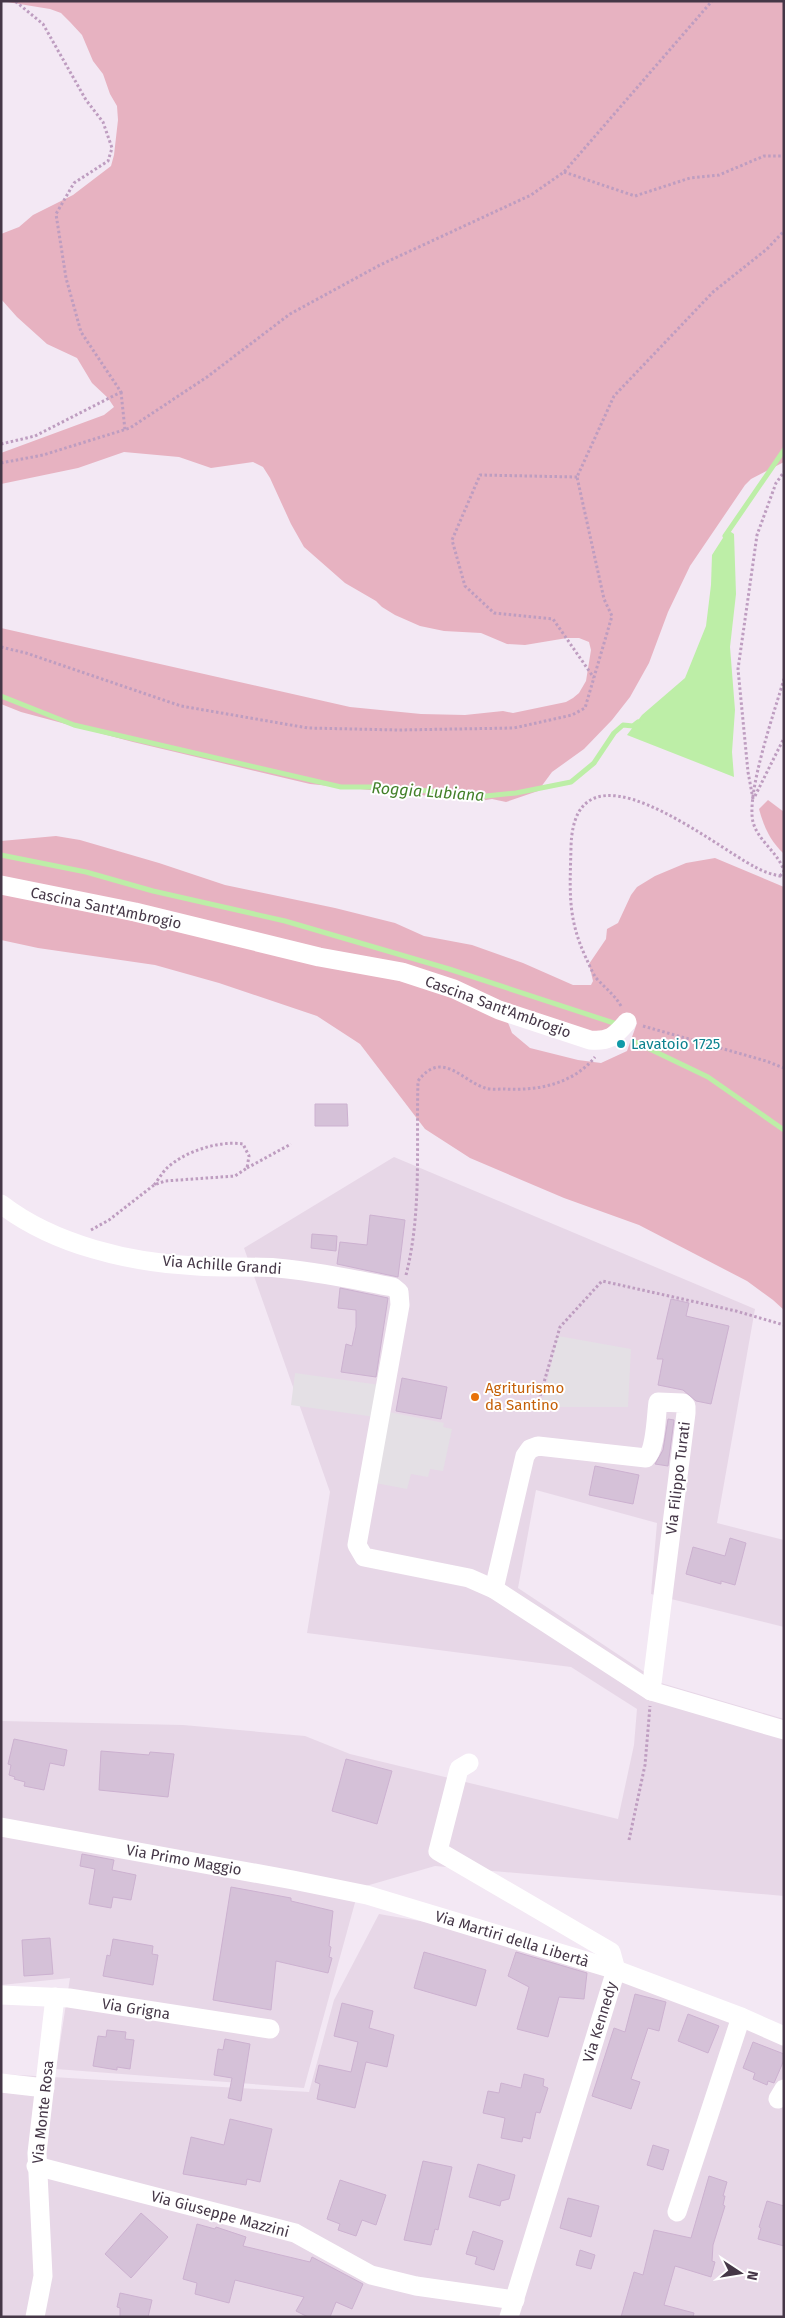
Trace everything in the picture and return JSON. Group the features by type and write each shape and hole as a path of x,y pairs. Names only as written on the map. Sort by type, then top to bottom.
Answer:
{"street":[{"name":"Cascina Sant'Ambrogio","path":"1,885 135,912 318,957 402,972 454,989 507,1013 590,1040 603,1041"},
{"path":"603,1041 619,1032 627,1022"},
{"name":"Via Achille Grandi","path":"1,1204 32,1224 72,1242 106,1252 195,1266 278,1268 396,1290"},
{"path":"396,1290 400,1305 357,1545 359,1551 370,1559 469,1578 494,1588 651,1691 784,1730"},
{"name":"Via Filippo Turati","path":"494,1588 525,1456 530,1449 538,1446 646,1458 649,1456 652,1445 658,1402 683,1403 686,1406 686,1413 651,1691"},
{"name":"Via Kennedy","path":"469,1763 459,1769 438,1851 610,1952 616,1970 512,2308"},
{"name":"Via Primo Maggio","path":"1,1827 283,1878 367,1896"},
{"name":"Via Martiri della Libertà","path":"367,1896 616,1970 741,2017 784,2036"},
{"name":"Via Grigna","path":"1,1995 55,1997 270,2029"},
{"name":"Via Monte Rosa","path":"35,2317 43,2276 36,2166 55,1997"},
{"path":"677,2212 741,2017"},
{"path":"1,2083 45,2088"},
{"name":"Via Giuseppe Mazzini","path":"36,2166 295,2233 371,2275 512,2308"}],"path":[{"path":"15,1 43,24 86,100 103,122 112,148 108,160 74,183 56,214 66,278 80,332 121,392 124,430"},
{"path":"1,464 43,455 130,428 207,377 290,314 380,265 531,195 564,172 712,1"},
{"path":"564,172 635,196 690,178 719,175 764,156 784,156"},
{"path":"1,647 26,652 181,706 308,728 398,730 514,728 572,715 585,708 612,616 604,599 577,477 614,396 713,292 767,249 784,231"},
{"path":"1,444 35,436 121,392"},
{"path":"753,799 748,772 738,670 757,535 776,483 784,472"},
{"path":"577,477 480,475 452,540 465,586 494,613 553,619 594,678"},
{"path":"784,679 757,776 753,799 753,822 763,841 782,864 784,871 782,877 756,868 666,813 617,795 594,797 584,803 574,821 571,834 570,905 573,926 596,978 613,993 626,1015 627,1022 766,1060 784,1068"},
{"path":"753,799 784,738"},
{"path":"396,1290 403,1285 412,1252 417,1212 418,1081 425,1071 436,1067 459,1072 485,1088 519,1090 554,1085 572,1077 592,1061 601,1050 603,1041"},
{"path":"72,1242 109,1220 154,1185 167,1168 200,1149 231,1142 243,1144 249,1156 247,1168"},
{"path":"154,1185 165,1181 235,1176 291,1144"},
{"path":"536,1410 560,1327 602,1281 736,1311 784,1325"},
{"path":"629,1840 645,1765 651,1691"}],"shaded area":[{"path":"1,1 784,1 784,462 751,479 745,485 690,566 668,612 649,663 630,697 612,720 584,749 552,772 538,791 506,802 492,799 480,801 310,784 133,742 21,712 1,704 1,628 350,707 421,714 465,715 503,711 513,713 566,702 579,693 586,681 591,650 589,642 579,638 567,638 525,645 507,644 481,633 444,631 420,626 395,615 376,601 345,583 304,547 270,478 263,467 253,462 211,468 179,457 124,452 78,468 1,484 1,453 104,415 114,407 108,398 92,383 77,358 47,344 17,317 1,299 1,234 19,227 33,215 73,195 111,166 118,120 117,106 110,94 103,74 93,61 82,35 70,22 61,13 50,9"},
{"path":"728,530 734,534 736,594 730,647 735,710 732,752 734,777 627,735 642,715 685,678 706,626 711,585 712,555"},
{"path":"768,800 784,812 784,854 771,839 761,816 759,809"},
{"path":"56,836 80,840 225,885 335,908 395,923 424,936 472,945 523,963 573,985 591,985 593,981 589,964 606,939 607,929 618,923 631,895 637,887 655,876 686,863 715,858 784,887 784,1310 747,1281 639,1225 564,1198 470,1158 425,1129 360,1044 317,1016 219,983 155,965 38,948 1,940 1,841","holes":["627,1014 637,1023 627,1051 601,1063 578,1060 530,1048 512,1033 507,1020 601,1035"]},
{"path":"394,1157 755,1309 717,1523 784,1540 784,1627 651,1594 657,1523 536,1490 518,1588 661,1683 784,1719 784,1896 435,1866 359,1888 304,2088 56,2069 70,1978 1,1985 1,1721 183,1725 305,1736 350,1754 618,1819 634,1745 637,1709 571,1667 307,1633 330,1492 244,1248"},
{"path":"558,1336 631,1349 628,1407 541,1407"},
{"path":"295,1373 380,1385 375,1417 291,1405"},
{"path":"389,1412 444,1423 443,1427 452,1429 443,1471 430,1469 428,1477 411,1474 407,1489 375,1483"},
{"path":"379,1914 496,1934 600,1967 784,2044 784,2317 1,2317 1,2074 309,2092 334,2000"}],"building":[{"path":"315,1104 347,1104 348,1126 315,1126"},
{"path":"370,1215 405,1220 398,1277 337,1264 340,1242 367,1245"},
{"path":"312,1234 337,1236 336,1251 311,1248"},
{"path":"340,1288 388,1298 376,1377 341,1372 346,1344 352,1346 356,1327 356,1310 338,1308"},
{"path":"671,1299 689,1303 686,1316 729,1326 711,1404 696,1401 683,1390 658,1385 663,1359 657,1359"},
{"path":"402,1378 447,1387 441,1419 396,1411"},
{"path":"668,1419 674,1420 668,1466 655,1464 663,1450"},
{"path":"595,1466 639,1475 633,1504 589,1495"},
{"path":"730,1538 746,1543 735,1585 721,1581 721,1584 686,1574 693,1547 725,1556"},
{"path":"14,1739 67,1750 64,1766 50,1763 44,1790 24,1786 25,1782 14,1779 15,1777 9,1775 11,1765 8,1764"},
{"path":"101,1751 149,1755 150,1752 174,1754 168,1797 99,1790"},
{"path":"346,1759 392,1771 377,1824 332,1811"},
{"path":"82,1854 114,1860 112,1870 136,1875 131,1900 113,1897 111,1908 89,1904 95,1869 80,1866"},
{"path":"231,1887 291,1898 291,1901 333,1911 329,1946 331,1947 329,1957 332,1958 328,1973 276,1961 271,2010 213,2000"},
{"path":"50,1938 53,1974 24,1976 22,1940"},
{"path":"113,1939 153,1946 152,1954 158,1955 153,1985 103,1976 107,1955 110,1956"},
{"path":"424,1952 486,1970 476,2006 414,1988"},
{"path":"516,1952 587,1973 584,1999 559,1997 548,2037 517,2029 529,1987 508,1976"},
{"path":"635,1994 666,2002 659,2031 648,2028 631,2079 640,2082 631,2109 592,2096 614,2028 625,2032"},
{"path":"342,2003 373,2011 369,2028 394,2035 387,2067 366,2062 355,2108 317,2099 320,2084 315,2082 319,2065 351,2072 358,2042 334,2036"},
{"path":"688,2014 719,2026 708,2053 678,2041"},
{"path":"107,2030 126,2032 125,2039 134,2040 130,2069 117,2067 117,2070 93,2066 98,2036 106,2037"},
{"path":"225,2039 250,2044 241,2101 228,2098 232,2078 214,2075 218,2049 223,2050"},
{"path":"753,2042 784,2054 784,2060 774,2083 768,2081 767,2085 753,2079 755,2073 743,2068"},
{"path":"524,2074 544,2079 543,2086 548,2088 540,2113 536,2112 530,2139 523,2137 522,2142 501,2138 505,2118 483,2113 488,2091 499,2093 501,2083 521,2088"},
{"path":"230,2119 272,2129 260,2182 247,2179 246,2185 183,2174 191,2137 224,2145"},
{"path":"653,2145 669,2150 663,2170 647,2165"},
{"path":"423,2161 452,2167 438,2230 435,2229 431,2245 404,2240"},
{"path":"478,2164 515,2175 509,2199 501,2201 500,2206 469,2197"},
{"path":"709,2176 727,2182 723,2196 725,2196 723,2205 725,2206 713,2245 712,2261 715,2262 711,2277 675,2266 664,2305 694,2313 693,2317 621,2317 634,2272 643,2275 654,2230 691,2238"},
{"path":"340,2180 386,2195 376,2225 362,2220 356,2236 338,2230 340,2224 327,2219"},
{"path":"568,2198 599,2206 591,2237 560,2228"},
{"path":"767,2201 784,2206 784,2246 758,2239 761,2228 759,2227"},
{"path":"141,2213 168,2237 131,2278 105,2254"},
{"path":"197,2224 215,2229 216,2227 246,2237 243,2246 310,2262 312,2257 363,2284 352,2309 336,2302 330,2317 308,2317 296,2311 304,2297 235,2280 229,2303 195,2294 197,2283 183,2279"},
{"path":"473,2231 503,2241 494,2270 475,2264 477,2257 466,2254"},
{"path":"580,2250 595,2255 591,2269 576,2265"},
{"path":"120,2293 152,2300 148,2317 120,2317 120,2308 117,2307"}],"waterway":[{"name":"Roggia Lubiana","path":"725,536 784,450"},
{"name":"Roggia Lubiana","path":"1,696 74,725 341,787 383,787 486,796 516,793 571,782 594,763 614,733 623,725 633,726 638,722"},
{"path":"1,855 86,872 153,891 285,921 449,969 617,1024"},
{"path":"633,1041 708,1077 784,1130"}],"place":[{"name":"Lavatoio 1725","path":"621,1044"},
{"name":"Agriturismo da Santino","path":"475,1397"}]}
